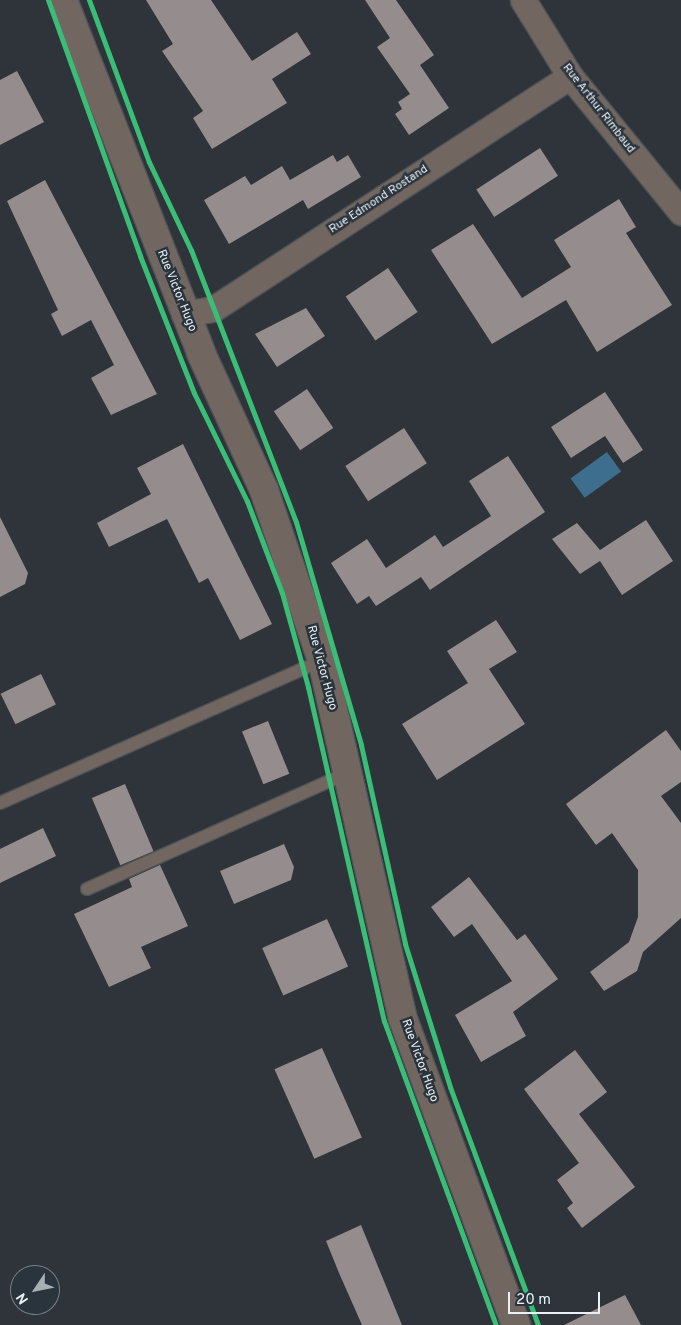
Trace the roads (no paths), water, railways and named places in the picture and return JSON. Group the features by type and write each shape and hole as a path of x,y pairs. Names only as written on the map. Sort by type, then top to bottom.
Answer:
{"street":[{"name":"Rue Victor Hugo","path":"63,0 184,314 264,490 322,660 403,1019 516,1325"},
{"name":"Rue Arthur Rimbaud","path":"523,0 570,76 681,212"},
{"name":"Rue Edmond Rostand","path":"184,314 213,309 570,76"}],"lane":[{"path":"0,803 322,660"},
{"path":"87,889 347,773"}],"water":[{"path":"607,452 621,471 585,498 571,478"}]}
